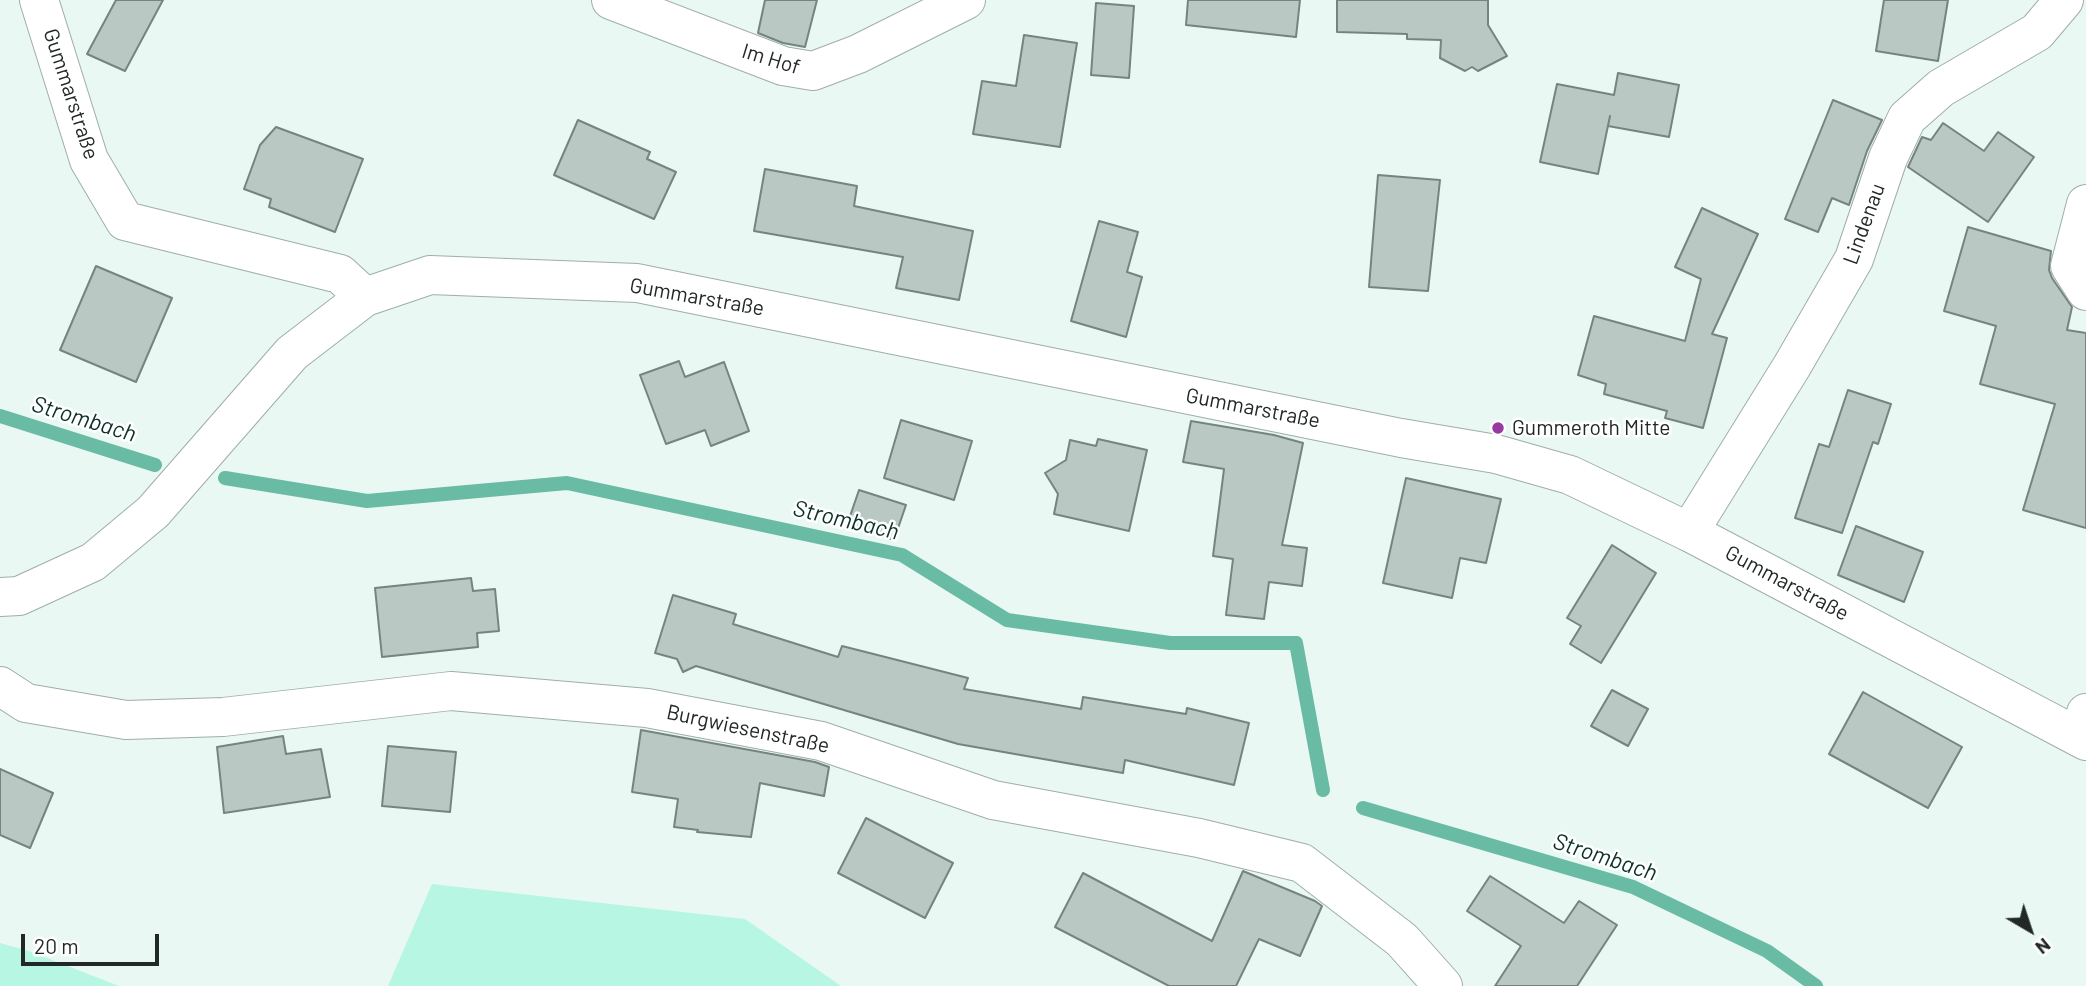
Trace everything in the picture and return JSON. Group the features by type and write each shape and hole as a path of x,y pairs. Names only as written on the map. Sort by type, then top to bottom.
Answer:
{"street":[{"name":"Gummarstraße","path":"39,0 89,160 125,220 340,274 365,297"},
{"name":"Im Hof","path":"611,0 783,66 813,71 858,54 966,0"},
{"name":"Lindenau","path":"1689,532 1792,366 1854,259 1888,158 1907,118 1941,88 2037,32 2064,0"},
{"path":"2086,204 2070,266 2086,291"},
{"name":"Gummarstraße","path":"0,597 19,596 93,562 153,512 292,353 365,297 430,275 637,283 1388,436 1496,454 1570,475 2084,730"},
{"name":"Burgwiesenstraße","path":"0,686 26,703 126,720 223,718 452,691 647,708 821,741 993,800 1199,838 1302,863 1402,940 1443,986"}],"green space":[{"path":"432,884 745,919 841,986 388,986"},
{"path":"0,943 29,951 119,986 0,986"}],"building":[{"path":"116,0 163,0 125,71 87,54"},
{"path":"765,0 817,0 805,47 783,43 758,33"},
{"path":"1188,0 1300,0 1296,37 1186,25"},
{"path":"1337,0 1488,0 1488,25 1507,56 1478,71 1472,67 1465,71 1440,58 1441,40 1407,39 1407,34 1337,32"},
{"path":"1884,0 1948,0 1938,61 1876,51"},
{"path":"1096,3 1134,6 1129,78 1091,75"},
{"path":"1024,35 1077,43 1060,147 973,134 982,81 1016,86"},
{"path":"1618,73 1679,85 1669,137 1608,126 1610,116 1598,174 1540,162 1557,84 1614,95"},
{"path":"1833,100 1882,120 1867,151 1849,205 1832,198 1818,232 1785,219"},
{"path":"578,120 650,152 647,159 676,172 654,219 554,175"},
{"path":"1943,123 1984,151 1998,132 2034,157 1988,222 1908,167 1922,137 1931,140"},
{"path":"276,127 363,159 335,232 269,207 271,199 244,189 260,145"},
{"path":"765,169 857,186 854,206 973,231 959,300 896,288 903,257 754,231"},
{"path":"1378,175 1440,180 1428,291 1369,287"},
{"path":"1702,208 1758,234 1712,334 1727,338 1703,428 1665,418 1667,411 1604,394 1606,384 1578,375 1594,316 1685,341 1701,279 1675,267"},
{"path":"1099,221 1138,232 1127,272 1142,277 1126,337 1071,321"},
{"path":"1968,227 2051,251 2049,270 2052,278 2072,307 2067,330 2086,333 2086,528 2023,510 2055,404 1980,384 1996,326 1944,311"},
{"path":"96,266 172,298 136,382 60,350"},
{"path":"679,361 685,377 724,362 749,431 711,446 705,430 666,444 640,375"},
{"path":"1848,390 1891,404 1878,444 1873,442 1842,533 1795,518 1819,444 1829,447"},
{"path":"901,420 972,441 954,500 884,478"},
{"path":"1191,421 1274,435 1303,443 1282,545 1307,548 1302,586 1269,582 1264,619 1226,615 1233,559 1213,556 1224,469 1183,462"},
{"path":"1098,439 1147,450 1129,531 1054,514 1058,494 1045,473 1066,460 1070,440 1096,446"},
{"path":"1406,478 1501,499 1486,563 1460,558 1452,598 1383,583"},
{"path":"859,490 906,505 894,540 847,525"},
{"path":"1856,526 1923,552 1904,602 1838,575"},
{"path":"1612,545 1656,573 1601,663 1570,644 1581,626 1567,618"},
{"path":"471,578 473,591 495,589 499,631 477,633 478,647 382,657 375,588"},
{"path":"673,595 736,614 733,624 838,657 842,646 968,678 964,689 1081,709 1083,697 1186,714 1187,708 1249,723 1234,785 1125,760 1123,773 958,744 696,666 683,672 677,659 655,653"},
{"path":"1612,690 1648,709 1628,746 1591,726"},
{"path":"1863,692 1962,747 1928,808 1829,754"},
{"path":"641,730 815,762 829,767 824,796 760,783 751,837 674,827 678,799 632,792"},
{"path":"283,736 286,754 321,749 330,797 224,813 217,747"},
{"path":"388,746 456,752 450,812 382,806"},
{"path":"0,769 53,793 30,848 0,835"},
{"path":"866,818 953,863 925,918 838,873"},
{"path":"1243,871 1322,906 1300,956 1259,939 1236,986 1169,986 1055,927 1083,873 1212,941"},
{"path":"1490,876 1564,923 1579,901 1617,925 1577,986 1495,986 1521,946 1467,911"}],"waterway":[{"name":"Strombach","path":"0,416 155,465"},
{"name":"Strombach","path":"225,478 367,501 567,483 902,555 1007,620 1170,643 1296,643 1323,790"},
{"name":"Strombach","path":"1363,808 1633,887 1767,951 1816,986"}],"place":[{"name":"Gummeroth Mitte","path":"1498,428"}]}
